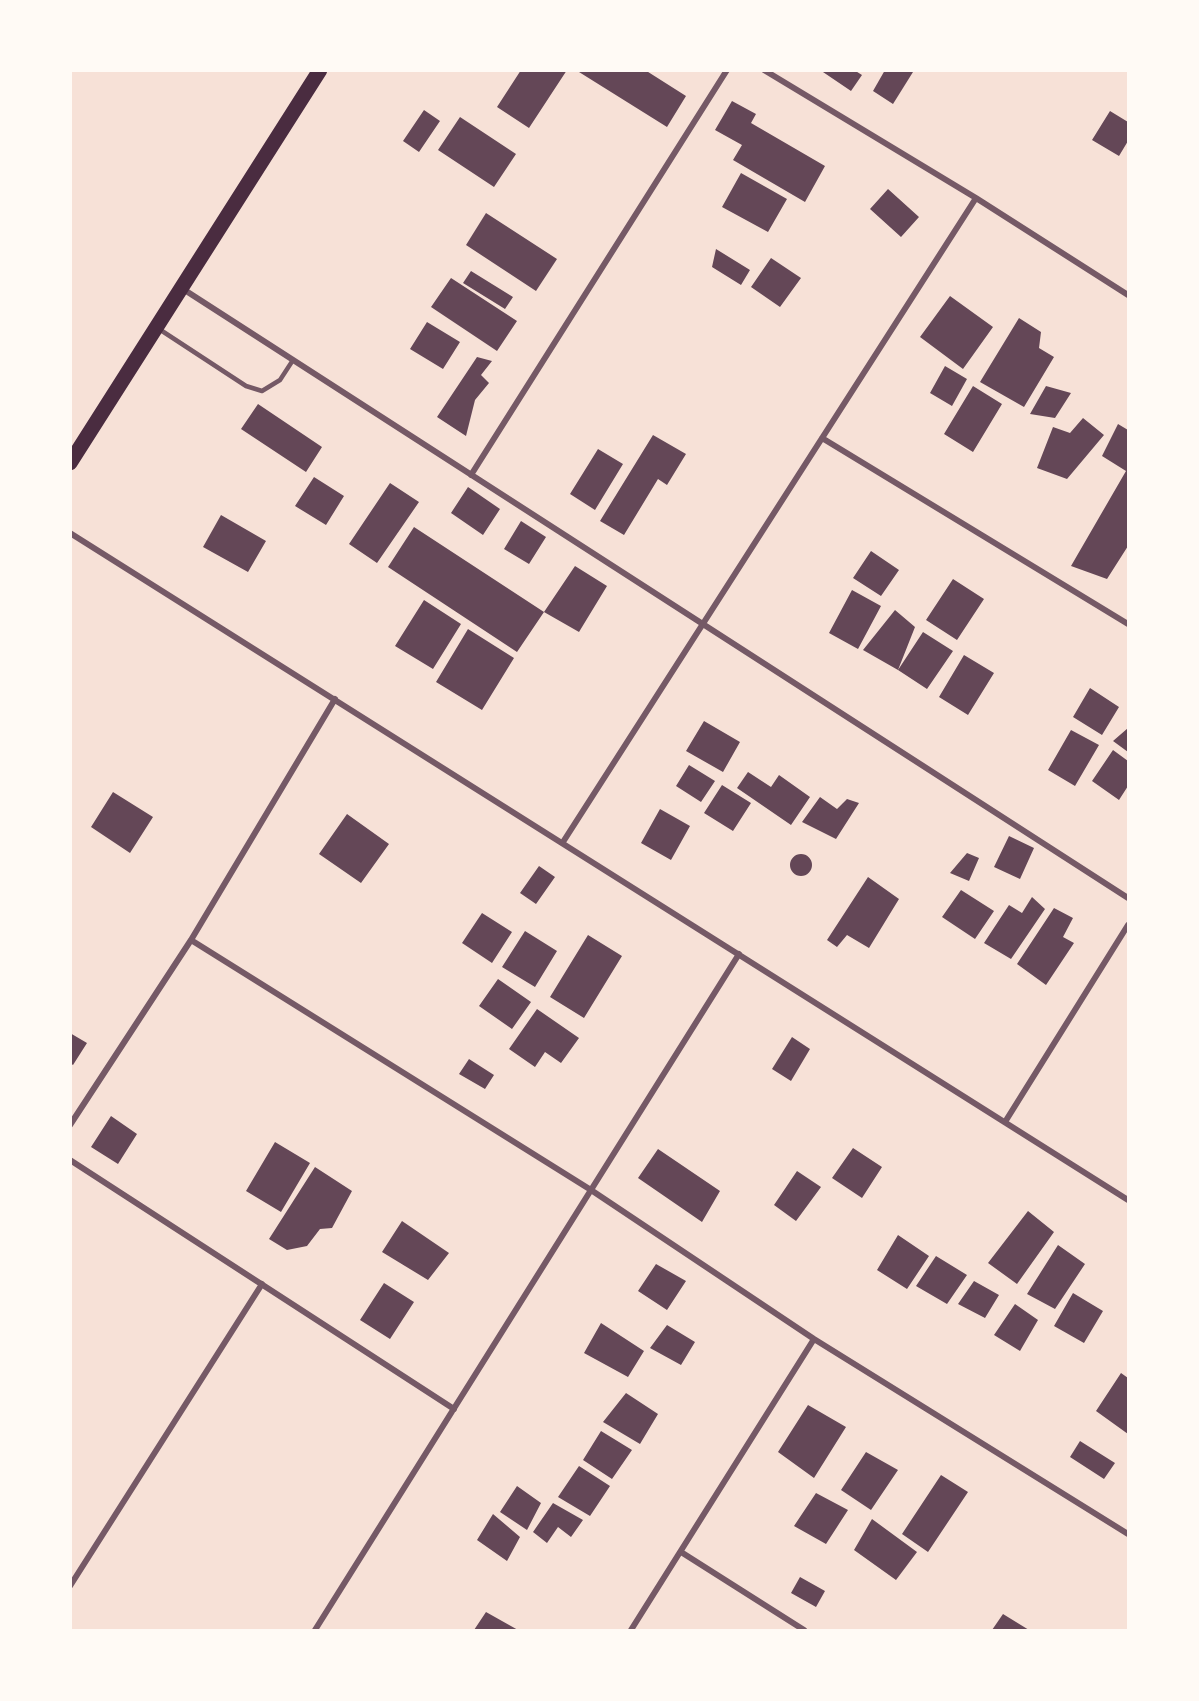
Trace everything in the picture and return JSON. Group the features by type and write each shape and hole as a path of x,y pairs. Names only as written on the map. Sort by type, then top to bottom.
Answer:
{"main road":[{"path":"70,463 321,70"}],"street":[{"path":"471,475 727,70"},
{"path":"764,70 976,198 1128,295"},
{"path":"563,842 976,198"},
{"path":"182,289 1128,898"},
{"path":"822,438 1128,624"},
{"path":"70,533 1128,1200"},
{"path":"70,1125 191,940 335,699"},
{"path":"1005,1122 1128,925"},
{"path":"191,940 591,1190 814,1339 1128,1534"},
{"path":"315,1630 739,954"},
{"path":"70,1160 454,1409"},
{"path":"70,1586 262,1284"},
{"path":"631,1630 814,1339"},
{"path":"681,1552 804,1630"}],"lane":[{"path":"157,328 246,386 262,391 280,380 292,360"}],"building":[{"path":"521,70 567,70 529,128 497,107"},
{"path":"580,70 645,70 686,96 667,127 579,72"},
{"path":"820,70 854,70 862,75 851,91"},
{"path":"885,70 913,72 893,104 873,91"},
{"path":"732,101 756,114 751,123 825,166 805,202 733,160 742,145 715,130"},
{"path":"424,110 440,121 419,152 403,141"},
{"path":"1110,111 1128,122 1128,141 1119,156 1092,140"},
{"path":"460,117 516,154 494,187 438,150"},
{"path":"741,173 787,199 768,232 722,207"},
{"path":"888,189 919,217 901,237 870,209"},
{"path":"486,213 557,259 536,291 466,245"},
{"path":"716,249 750,270 741,285 712,267"},
{"path":"771,258 801,278 780,307 751,287"},
{"path":"471,271 513,297 505,309 463,283"},
{"path":"451,278 517,321 497,351 431,307"},
{"path":"950,296 993,327 963,369 920,337"},
{"path":"1019,318 1041,332 1039,348 1054,357 1024,407 980,382"},
{"path":"427,322 460,342 443,369 410,349"},
{"path":"477,357 492,361 481,375 489,383 475,400 466,436 437,417"},
{"path":"945,366 967,379 952,406 930,393"},
{"path":"973,386 1002,404 973,452 944,434"},
{"path":"1046,386 1071,393 1055,418 1030,414"},
{"path":"258,404 322,447 306,472 241,429"},
{"path":"1083,418 1104,435 1067,479 1037,468 1053,427 1070,433"},
{"path":"1118,424 1128,430 1128,546 1107,579 1071,566 1126,471 1102,456"},
{"path":"653,435 686,454 667,485 658,479 624,535 600,521"},
{"path":"598,449 623,464 595,510 570,494"},
{"path":"314,477 344,496 326,525 295,506"},
{"path":"390,483 419,502 377,563 349,544"},
{"path":"468,487 500,509 483,535 451,513"},
{"path":"221,515 266,541 248,572 203,547"},
{"path":"521,521 546,537 529,564 504,549"},
{"path":"414,527 544,612 517,652 388,567"},
{"path":"871,551 899,570 881,596 853,578"},
{"path":"575,566 607,586 579,632 544,612"},
{"path":"953,579 984,599 957,640 926,620"},
{"path":"852,590 881,606 858,649 829,633"},
{"path":"424,600 461,624 433,669 395,646"},
{"path":"895,610 915,627 898,670 863,650"},
{"path":"468,629 514,658 482,710 436,682"},
{"path":"923,632 953,651 927,689 898,670"},
{"path":"964,655 994,673 968,715 939,697"},
{"path":"1090,688 1119,707 1102,735 1073,717"},
{"path":"704,721 740,742 723,772 686,751"},
{"path":"1128,728 1128,752 1113,741"},
{"path":"1071,730 1099,745 1075,786 1048,770"},
{"path":"1113,750 1128,761 1128,786 1119,800 1092,781"},
{"path":"689,765 715,781 701,802 676,786"},
{"path":"748,772 771,787 779,775 810,797 791,825 737,788"},
{"path":"722,785 751,803 733,831 704,813"},
{"path":"113,792 153,817 130,853 91,827"},
{"path":"820,797 837,809 847,799 859,803 836,839 802,822"},
{"path":"660,809 690,826 671,860 641,843"},
{"path":"347,814 389,844 361,883 319,854"},
{"path":"1009,836 1034,848 1020,879 994,867"},
{"path":"967,853 979,858 969,881 950,873"},
{"path":"801,854 809,857 812,865 809,873 801,876 793,873 790,865 793,857"},
{"path":"539,866 555,877 536,904 520,893"},
{"path":"868,877 899,899 869,948 847,935 837,947 827,940"},
{"path":"961,890 994,911 975,939 942,917"},
{"path":"1032,897 1045,909 1011,959 984,943 1009,905 1022,913"},
{"path":"1054,908 1073,918 1063,937 1074,943 1046,985 1017,964"},
{"path":"482,913 512,932 492,963 462,943"},
{"path":"525,931 557,951 535,987 502,967"},
{"path":"588,935 622,956 584,1018 550,997"},
{"path":"498,979 531,1002 512,1029 479,1006"},
{"path":"537,1009 579,1038 561,1063 545,1052 535,1067 509,1049"},
{"path":"70,1033 87,1043 73,1065 70,1063"},
{"path":"792,1037 810,1049 791,1081 772,1069"},
{"path":"469,1059 494,1075 485,1089 459,1074"},
{"path":"111,1116 137,1134 118,1164 91,1147"},
{"path":"275,1142 310,1163 281,1212 246,1191"},
{"path":"853,1148 882,1167 862,1198 832,1178"},
{"path":"658,1149 720,1191 702,1222 638,1178"},
{"path":"315,1167 352,1191 332,1228 320,1229 307,1246 287,1250 269,1239"},
{"path":"797,1171 821,1187 796,1221 774,1205"},
{"path":"1028,1211 1054,1232 1017,1284 988,1263"},
{"path":"402,1221 449,1253 428,1280 382,1252"},
{"path":"898,1235 929,1256 907,1289 877,1270"},
{"path":"1058,1245 1085,1264 1055,1309 1027,1294"},
{"path":"936,1256 967,1275 947,1304 916,1286"},
{"path":"656,1264 686,1281 667,1310 638,1291"},
{"path":"974,1281 999,1295 985,1318 958,1304"},
{"path":"384,1283 414,1302 390,1339 360,1320"},
{"path":"1073,1293 1103,1311 1084,1343 1054,1326"},
{"path":"1015,1304 1038,1320 1020,1351 994,1335"},
{"path":"601,1323 644,1351 628,1377 584,1353"},
{"path":"667,1325 695,1342 681,1365 650,1348"},
{"path":"1121,1373 1128,1378 1128,1434 1096,1411"},
{"path":"626,1393 658,1414 640,1444 603,1422"},
{"path":"808,1405 846,1427 814,1478 778,1452"},
{"path":"601,1431 632,1450 612,1479 583,1460"},
{"path":"1080,1441 1115,1463 1104,1479 1070,1457"},
{"path":"866,1452 898,1470 871,1510 841,1490"},
{"path":"579,1466 610,1486 590,1516 558,1497"},
{"path":"941,1475 968,1492 928,1552 902,1534"},
{"path":"517,1486 541,1503 527,1530 500,1512"},
{"path":"816,1493 848,1510 826,1544 794,1526"},
{"path":"553,1503 583,1520 571,1537 558,1527 547,1543 533,1532"},
{"path":"493,1514 520,1537 507,1561 477,1540"},
{"path":"872,1519 917,1552 896,1580 854,1550"},
{"path":"800,1577 825,1591 816,1607 791,1593"},
{"path":"486,1612 518,1630 474,1630"},
{"path":"1003,1614 1029,1630 992,1630"}]}
